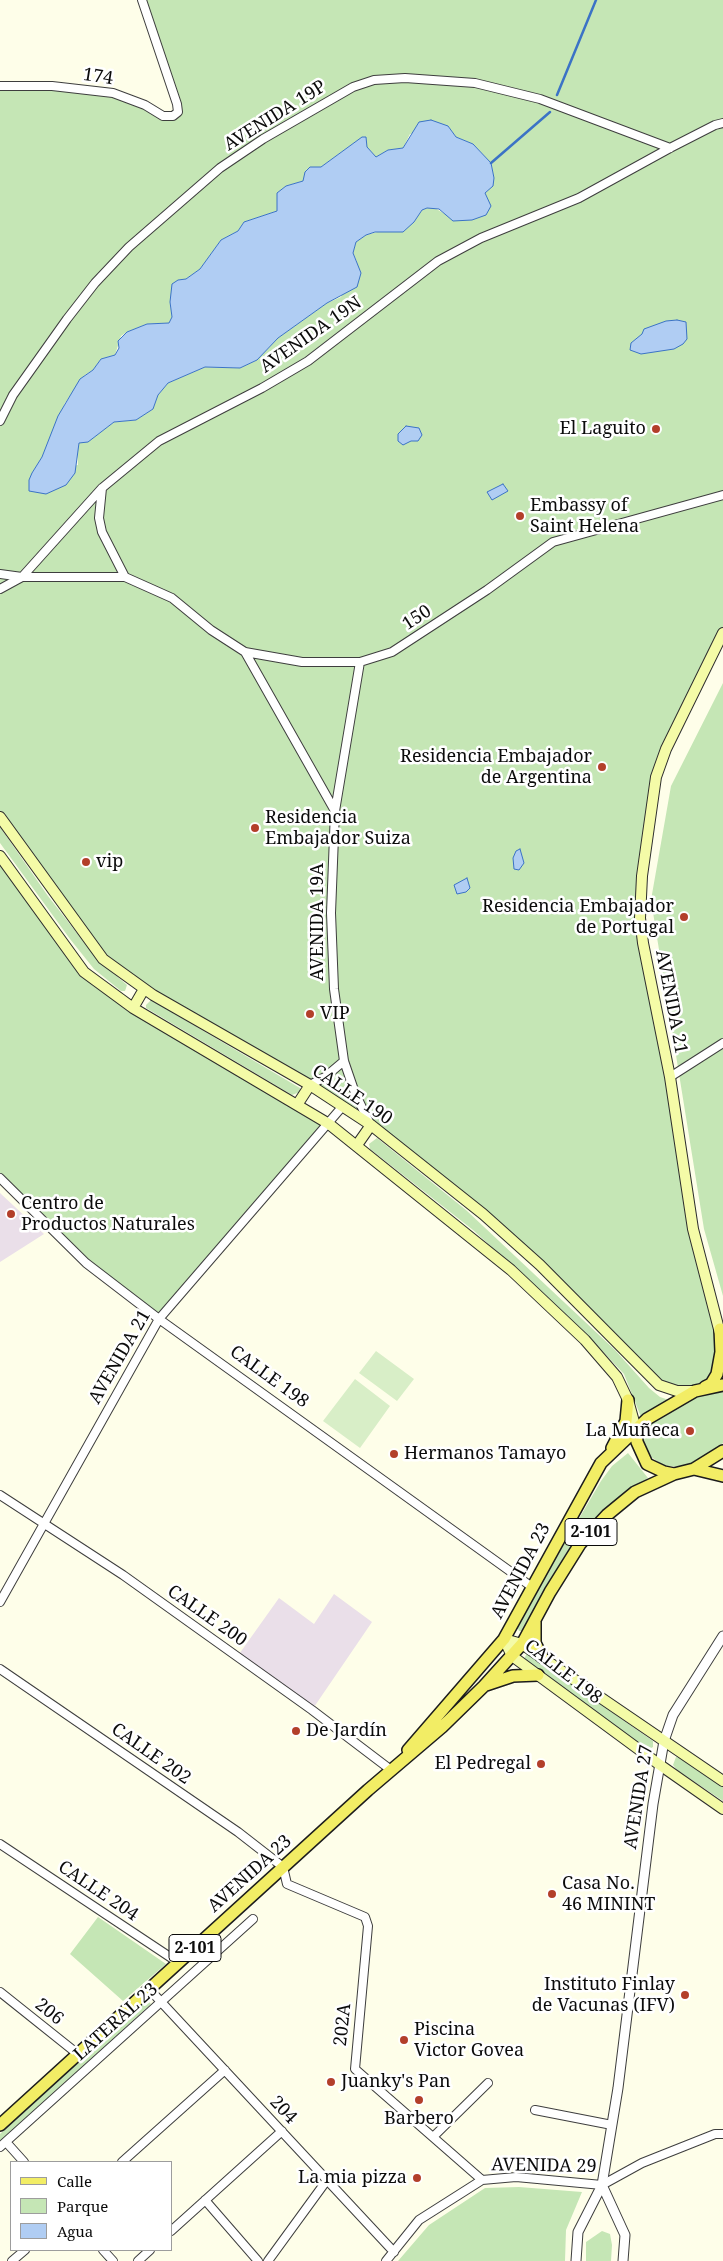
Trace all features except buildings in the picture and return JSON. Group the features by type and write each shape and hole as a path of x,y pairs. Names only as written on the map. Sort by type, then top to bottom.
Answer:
{"main road":[{"name":"AVENIDA 21","path":"723,633 666,749 656,777 646,833 640,918 644,952 670,1077 694,1229 703,1273 721,1332 723,1345"},
{"name":"CALLE 190","path":"0,817 103,959 144,989 310,1085 370,1125 480,1212 540,1265 660,1385 677,1391 700,1389"},
{"path":"0,856 84,972 133,1008 329,1124 357,1145 401,1184 511,1270 578,1333 617,1376 628,1400 636,1430 637,1442 647,1464 655,1469 674,1474"},
{"path":"133,1008 144,989"},
{"path":"297,1105 310,1085"},
{"path":"357,1145 370,1125"},
{"path":"700,1389 711,1384 717,1374 721,1352 721,1332"},
{"path":"700,1389 723,1385"},
{"name":"AVENIDA 23","path":"391,1770 504,1639 601,1464 647,1419 700,1389"},
{"path":"601,1464 614,1446 626,1421 628,1400"},
{"path":"694,1469 723,1451"},
{"path":"694,1469 723,1476"},
{"name":"AVENIDA 23","path":"0,2124 79,2055 283,1867 442,1727 484,1686 522,1644 571,1557 607,1515 635,1492 674,1474 694,1469"},
{"path":"536,1618 535,1643 542,1657"},
{"name":"CALLE 198","path":"504,1639 522,1644 723,1781"},
{"name":"CALLE 198","path":"504,1639 512,1656 723,1809"},
{"path":"484,1686 513,1676 538,1675"}],"street":[{"name":"174","path":"0,86 52,86 113,92 145,105 163,116 174,116 178,112 178,104 142,0"},
{"name":"AVENIDA 19P","path":"0,421 13,395 67,319 95,283 129,247 220,168 263,139 353,87 374,80 405,78 475,83 540,99 670,148"},
{"path":"719,124 723,116"},
{"name":"AVENIDA 19N","path":"0,589 22,577 102,488 159,441 262,388 308,361 438,261 481,238 579,198 670,148 719,124"},
{"path":"102,488 98,518 102,532 125,577"},
{"name":"150","path":"0,574 22,577 125,577 172,598 211,630 245,652 302,662 360,662 392,652 487,590 553,542 723,495"},
{"path":"245,652 335,811"},
{"name":"AVENIDA 19A","path":"360,662 335,811 331,913 334,989 344,1061 355,1093 370,1125"},
{"path":"670,1077 723,1044"},
{"path":"310,1085 325,1077 344,1061"},
{"name":"AVENIDA 21","path":"0,1602 159,1319 329,1124 342,1106"},
{"name":"CALLE 198","path":"0,1178 86,1263 159,1319 532,1587"},
{"name":"CALLE 200","path":"0,1494 45,1523 238,1657 391,1770"},
{"name":"AVENIDA 27","path":"576,2261 578,2232 602,2184 612,2125 653,1804 664,1741 673,1715 723,1636"},
{"name":"CALLE 202","path":"0,1669 230,1827 283,1867"},
{"name":"CALLE 204","path":"0,1844 179,1963"},
{"name":"202A","path":"283,1867 288,1884 365,1917 368,1926 355,2069 482,2180"},
{"name":"LATERAL 23","path":"3,2145 253,1919"},
{"name":"204","path":"150,1990 394,2252"},
{"name":"206","path":"0,1992 79,2055"},
{"path":"123,2161 225,2070"},
{"path":"433,2137 488,2083"},
{"path":"535,2110 612,2125"},
{"path":"172,2229 282,2132"},
{"name":"AVENIDA 29","path":"386,2261 419,2220 482,2180 516,2177 602,2184 642,2162 716,2134 723,2134"},
{"path":"3,2145 23,2161"},
{"path":"268,2261 327,2180"},
{"path":"602,2184 625,2235 623,2261"},
{"path":"205,2200 258,2261"},
{"path":"12,2261 24,2251"},
{"path":"104,2251 113,2261"},
{"path":"138,2261 149,2251"}],"shaded area":[{"name":"Centro de Productos Naturales","path":"0,1193 44,1234 0,1262"},
{"path":"334,1594 372,1622 312,1710 237,1657 279,1598 314,1624"}],"green space":[{"name":"El Laguito","path":"142,0 723,0 723,633 656,777 640,918 693,1229 720,1329 720,1363 704,1388 659,1385 540,1265 371,1125 103,959 0,817 0,86 113,93 163,116 178,112","holes":["448,126 456,137 473,144 491,163 494,178 485,193 488,200 445,214 433,207 427,208 422,210 414,222 366,235 356,242 353,253 357,262 341,297 327,303 278,338 257,360 240,368 205,367 168,383 158,395 153,409 136,420 114,422 93,438 79,443 77,448 78,465 32,473 42,457 65,403 85,375 93,370 101,359 115,355 121,336 127,332 147,324 169,323 172,317 170,302 178,280 186,279 200,269 221,240 238,231 244,222 277,211 278,193 286,186 303,181 307,169 321,167 354,143 367,147 376,157 388,150 403,148 410,134"]},
{"path":"723,683 723,1296 704,1229 651,900 671,786"},
{"path":"0,827 48,896 97,959 127,985 125,991 121,991 94,969 70,939 0,843"},
{"path":"0,856 84,972 329,1124 159,1319 86,1263 0,1178"},
{"path":"151,1000 300,1088 300,1092 292,1095 146,1008 146,1005"},
{"path":"377,1138 466,1210 615,1350 649,1388 660,1397 669,1400 651,1409 641,1417 624,1374 587,1335 473,1230 370,1149 369,1144"},
{"path":"376,1351 414,1379 397,1401 359,1373"},
{"path":"355,1379 390,1406 360,1448 323,1421"},
{"path":"709,1392 723,1392 723,1443 709,1456 685,1467 664,1466 647,1454 644,1440 647,1429 653,1421 686,1401"},
{"path":"628,1453 648,1478 605,1508 581,1534 523,1631 519,1631 517,1626 519,1621 601,1481 612,1466"},
{"path":"527,1653 653,1741 653,1747 647,1750 524,1659"},
{"path":"676,1757 681,1758 723,1787 723,1801 677,1770 673,1765"},
{"path":"98,1917 166,1964 123,2001 70,1954"},
{"path":"147,2000 151,2004 0,2142 0,2134"},
{"path":"519,2187 582,2192 566,2230 565,2261 398,2261 429,2225 485,2188"},
{"path":"602,2231 610,2234 612,2245 611,2261 586,2261 586,2242"}],"water":[{"path":"431,120 448,126 456,137 473,144 491,163 494,178 493,186 485,193 491,206 486,215 472,220 453,221 439,209 427,208 422,210 414,222 403,232 375,232 366,235 356,242 353,253 361,273 357,287 327,303 278,338 257,360 240,368 205,367 168,383 158,395 153,409 136,420 114,422 88,442 79,443 75,473 66,485 46,494 29,491 29,480 32,473 42,457 58,416 80,379 93,370 101,359 115,355 119,348 118,341 127,332 147,324 169,323 172,317 170,302 172,284 178,280 186,279 200,269 221,240 238,231 244,222 277,211 277,193 286,186 303,181 305,172 310,167 321,167 362,137 366,137 367,147 376,157 388,150 403,148 419,122"},
{"path":"677,320 686,322 687,339 683,344 674,349 641,354 630,350 631,343 642,334 644,329 666,321"},
{"path":"406,426 419,428 422,435 418,441 411,441 403,445 398,441 398,434"},
{"path":"503,484 508,491 492,500 487,492"},
{"path":"520,849 524,863 519,870 514,869 513,858 516,851"},
{"path":"467,878 470,888 466,892 457,894 454,885"}],"waterway":[{"path":"557,95 596,0"},
{"path":"491,163 550,112"}],"place":[{"name":"El Laguito","path":"656,429"},
{"name":"Embassy of Saint Helena","path":"520,516"},
{"name":"Residencia Embajador de Argentina","path":"602,767"},
{"name":"Residencia Embajador Suiza","path":"255,828"},
{"name":"vip","path":"86,862"},
{"name":"Residencia Embajador de Portugal","path":"684,917"},
{"name":"VIP","path":"310,1014"},
{"name":"Centro de Productos Naturales","path":"11,1214"},
{"name":"La Muñeca","path":"690,1431"},
{"name":"Hermanos Tamayo","path":"394,1454"},
{"name":"De Jardín","path":"296,1731"},
{"name":"El Pedregal","path":"541,1764"},
{"name":"Casa No. 46 MININT","path":"552,1894"},
{"name":"Instituto Finlay de Vacunas (IFV)","path":"685,1995"},
{"name":"Piscina Victor Govea","path":"404,2040"},
{"name":"Juanky's Pan","path":"331,2082"},
{"name":"Barbero","path":"419,2100"},
{"name":"La mia pizza","path":"417,2178"}]}
